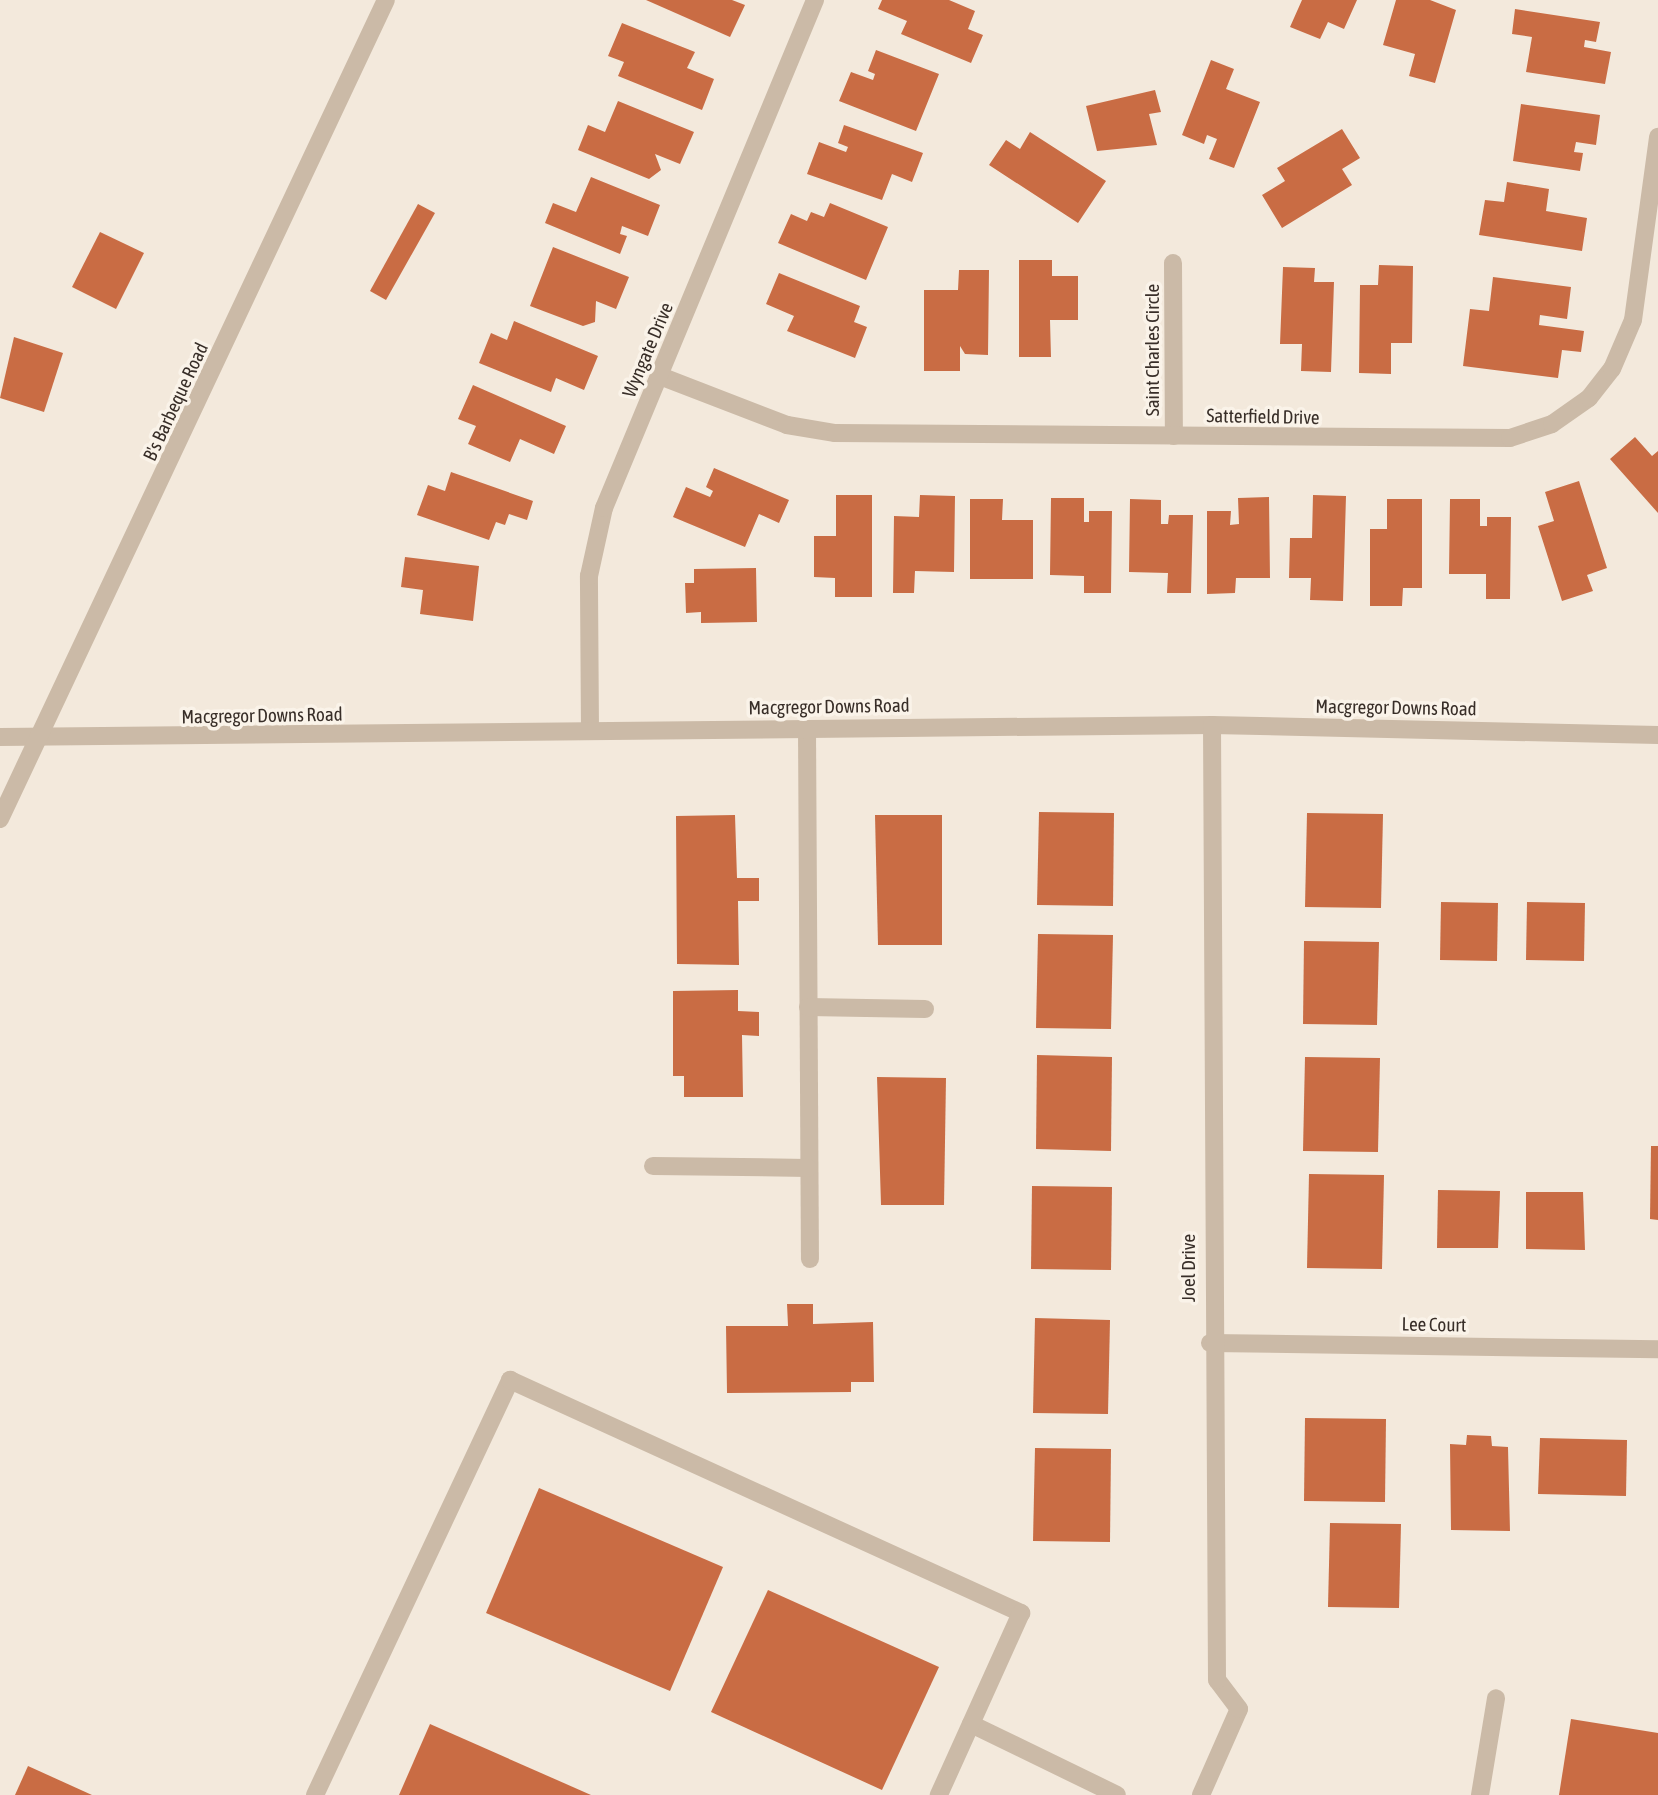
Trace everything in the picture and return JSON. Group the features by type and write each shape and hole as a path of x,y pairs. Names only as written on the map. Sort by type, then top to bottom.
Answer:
{"street":[{"name":"B's Barbeque Road","path":"0,819 41,741 386,0"},
{"name":"Wyngate Drive","path":"590,730 589,576 604,508 815,0"},
{"name":"Satterfield Drive","path":"660,376 787,425 835,433 1460,440 1510,438 1552,424 1589,398 1628,336 1658,137"},
{"name":"Saint Charles Circle","path":"1174,263 1174,436"},
{"name":"Macgregor Downs Road","path":"0,737 41,741 590,730 1212,725 1658,734"},
{"name":"Joel Drive","path":"1201,1795 1239,1709 1217,1680 1210,1343 1212,725"},
{"path":"807,729 810,1259"},
{"path":"808,1007 925,1009"},
{"path":"653,1166 808,1168"},
{"name":"Lee Court","path":"1210,1343 1658,1349"},
{"path":"315,1795 510,1380 1021,1614 939,1795"},
{"path":"1480,1795 1496,1698"},
{"path":"971,1724 1117,1795"}],"building":[{"path":"646,0 732,0 745,5 730,37"},
{"path":"882,0 949,0 975,11 968,29 983,35 971,63 901,34 907,21 878,9"},
{"path":"1302,0 1357,0 1344,29 1328,22 1320,39 1290,27"},
{"path":"1396,0 1430,0 1456,10 1435,83 1409,76 1415,54 1383,45"},
{"path":"1515,9 1600,22 1596,42 1585,40 1584,47 1611,52 1605,84 1526,72 1532,37 1512,34"},
{"path":"622,23 695,52 687,68 714,79 702,110 618,76 624,62 608,56"},
{"path":"876,50 939,74 916,131 839,101 851,72 873,80 875,74 868,71"},
{"path":"1211,60 1234,69 1226,89 1260,102 1234,168 1209,159 1217,139 1207,135 1204,144 1182,135"},
{"path":"1155,90 1161,112 1149,114 1157,145 1097,151 1086,106"},
{"path":"618,101 694,132 680,164 655,154 661,170 649,179 578,150 588,125 605,132"},
{"path":"1521,104 1600,115 1596,145 1576,142 1574,152 1583,153 1580,171 1513,161"},
{"path":"844,125 923,153 912,182 892,174 882,200 807,174 819,142 846,152 848,147 838,143"},
{"path":"1342,129 1360,158 1342,169 1352,185 1282,228 1262,195 1285,181 1277,168"},
{"path":"1030,132 1106,181 1078,223 989,165 1006,140 1020,149"},
{"path":"591,177 660,205 648,236 622,226 620,234 627,236 620,254 545,223 553,203 576,212"},
{"path":"1507,182 1549,189 1546,211 1587,218 1582,251 1479,235 1485,200 1504,202"},
{"path":"830,203 888,227 866,280 778,243 791,214 807,221 811,212 824,217"},
{"path":"418,204 435,213 386,300 370,291"},
{"path":"100,232 144,253 116,309 72,287"},
{"path":"553,247 629,277 616,309 596,301 595,322 583,326 530,306"},
{"path":"1019,260 1052,260 1052,276 1078,276 1078,320 1050,320 1051,357 1019,357"},
{"path":"1379,265 1413,266 1412,343 1391,343 1391,374 1359,373 1360,285 1378,285"},
{"path":"1283,267 1315,268 1314,282 1334,282 1331,372 1301,371 1302,344 1280,344"},
{"path":"959,270 989,270 988,355 965,354 960,346 960,371 924,371 924,290 958,290"},
{"path":"779,273 860,306 854,322 867,327 855,358 787,331 794,316 766,304"},
{"path":"1493,277 1571,287 1567,319 1540,315 1539,325 1584,331 1581,352 1562,350 1558,378 1463,366 1470,309 1489,311"},
{"path":"514,321 598,356 584,390 556,378 551,392 479,363 491,333 507,340"},
{"path":"14,337 63,353 44,412 0,398"},
{"path":"473,385 566,426 554,454 520,439 510,462 468,444 476,426 458,419"},
{"path":"1635,437 1652,456 1658,451 1658,513 1610,459"},
{"path":"714,468 789,500 779,523 759,514 745,547 673,517 686,487 710,497 713,491 706,487"},
{"path":"451,472 533,501 527,520 509,514 505,525 496,522 489,540 417,515 428,485 445,491"},
{"path":"1579,481 1607,568 1587,575 1593,591 1562,601 1538,526 1554,521 1545,492"},
{"path":"836,495 872,495 872,597 835,597 835,578 814,577 814,536 836,536"},
{"path":"920,495 955,496 954,572 915,571 914,593 893,593 894,516 919,517"},
{"path":"1313,495 1346,496 1343,601 1310,600 1311,578 1289,578 1290,538 1312,538"},
{"path":"1269,497 1270,578 1236,578 1235,593 1207,594 1207,511 1231,511 1230,525 1239,524 1238,498"},
{"path":"1051,498 1084,498 1084,522 1089,522 1089,511 1112,511 1111,593 1084,593 1084,576 1050,575"},
{"path":"970,499 1003,499 1002,520 1033,520 1033,579 970,579"},
{"path":"1130,499 1161,500 1161,524 1168,524 1169,515 1193,515 1191,593 1167,593 1168,573 1129,572"},
{"path":"1387,499 1422,499 1422,588 1403,588 1402,606 1370,606 1370,529 1387,529"},
{"path":"1450,499 1480,499 1480,526 1487,526 1487,517 1511,517 1510,599 1486,599 1486,574 1449,574"},
{"path":"405,557 479,566 473,621 420,614 423,590 401,587"},
{"path":"756,568 757,622 701,623 701,612 686,613 685,583 694,583 694,569"},
{"path":"1039,812 1114,813 1113,906 1037,905"},
{"path":"1307,813 1383,814 1381,908 1305,907"},
{"path":"735,815 737,878 759,878 759,901 738,901 739,965 677,964 676,816"},
{"path":"875,815 942,815 942,945 878,945"},
{"path":"1441,902 1498,903 1497,961 1440,960"},
{"path":"1527,902 1585,903 1584,961 1526,960"},
{"path":"1038,934 1113,935 1111,1029 1036,1028"},
{"path":"1304,941 1379,942 1377,1025 1303,1024"},
{"path":"738,990 738,1011 759,1012 759,1036 742,1035 743,1097 684,1097 684,1076 673,1076 673,991"},
{"path":"1037,1055 1112,1057 1111,1151 1036,1149"},
{"path":"1305,1057 1380,1058 1378,1152 1303,1151"},
{"path":"877,1077 946,1078 944,1205 881,1205"},
{"path":"1651,1146 1658,1146 1658,1220 1650,1219"},
{"path":"1309,1174 1384,1175 1382,1269 1307,1268"},
{"path":"1032,1186 1112,1187 1111,1270 1031,1269"},
{"path":"1438,1190 1500,1191 1498,1248 1437,1248"},
{"path":"1526,1192 1583,1192 1585,1250 1526,1249"},
{"path":"787,1304 813,1304 813,1324 873,1322 874,1382 851,1382 851,1392 727,1393 726,1326 788,1326"},
{"path":"1035,1318 1110,1320 1108,1414 1033,1413"},
{"path":"1305,1418 1386,1419 1385,1502 1304,1501"},
{"path":"1467,1435 1491,1436 1492,1446 1508,1447 1510,1531 1451,1530 1450,1444 1466,1445"},
{"path":"1540,1438 1627,1440 1626,1496 1538,1494"},
{"path":"1035,1448 1111,1449 1110,1542 1033,1541"},
{"path":"539,1488 723,1567 670,1691 486,1613"},
{"path":"1330,1523 1401,1524 1399,1608 1328,1607"},
{"path":"768,1590 939,1667 882,1790 711,1712"},
{"path":"1571,1719 1658,1733 1658,1795 1559,1795"},
{"path":"430,1724 591,1795 399,1795"},
{"path":"28,1766 92,1795 15,1795"}]}
